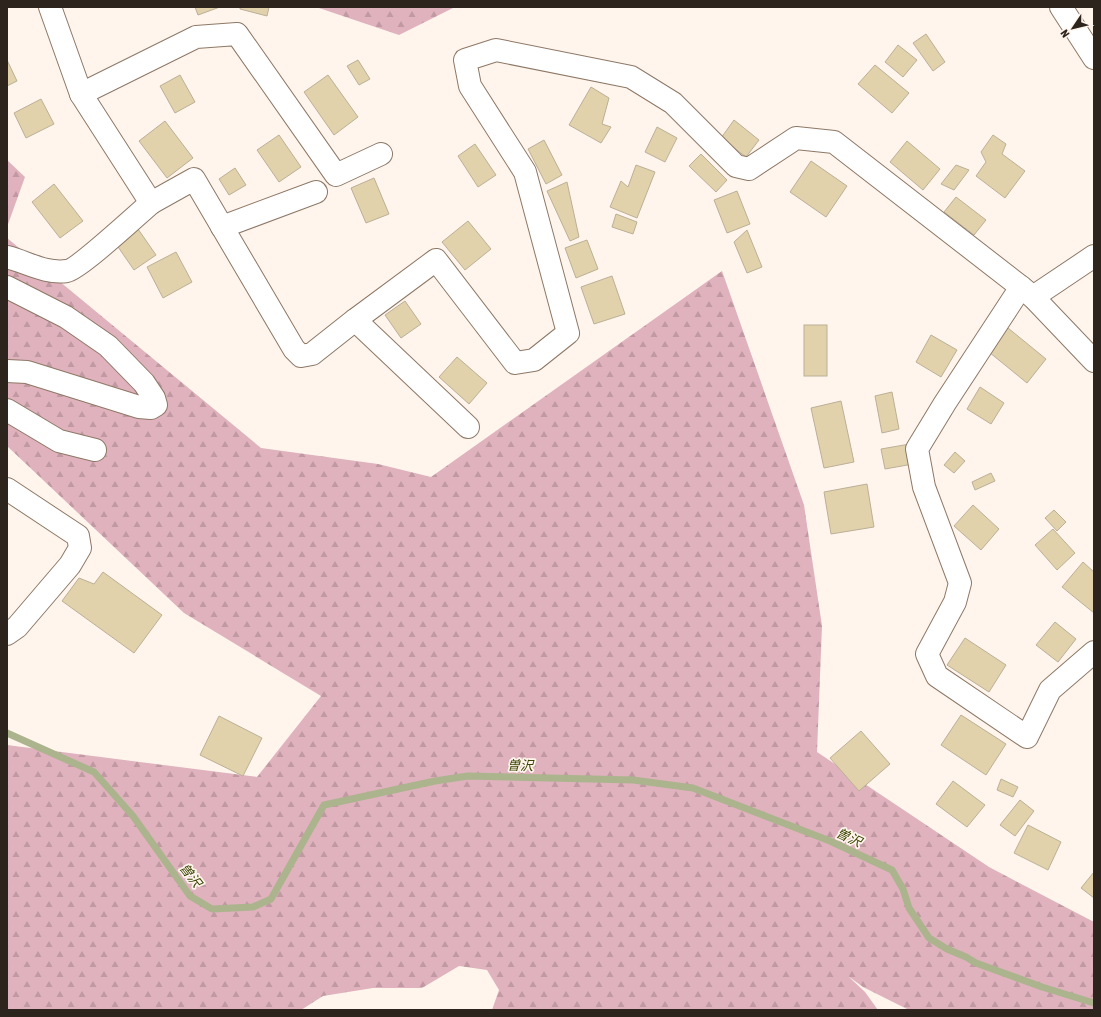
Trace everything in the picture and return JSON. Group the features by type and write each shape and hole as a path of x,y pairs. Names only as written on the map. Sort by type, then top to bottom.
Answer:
{"street":[{"path":"50,7 81,94 151,203"},
{"path":"1061,7 1094,58"},
{"path":"81,94 196,37 237,34 336,175 381,154"},
{"path":"7,257 44,270 68,271 89,256 151,203 194,178 294,349 301,356 312,354 354,320 436,260 515,363 534,360 568,333 525,172 470,86 465,60 496,50 631,77 673,103 736,166 749,169 796,138 834,142 1027,292 1094,361"},
{"path":"222,227 316,192"},
{"path":"1094,256 1027,292 945,403 917,450 924,487 960,583 955,602 927,654 937,676 1027,737 1050,690 1094,652"},
{"path":"7,287 66,317 108,346 144,383 154,398 156,405 151,408 139,407 27,372 7,371"},
{"path":"354,320 468,427"},
{"path":"7,410 59,441 95,450"},
{"path":"7,489 78,536 80,548 70,565 17,628 7,634"}],"green space":[{"path":"316,7 455,7 399,35"},
{"path":"7,160 25,177 7,227"},
{"path":"7,238 261,448 378,464 431,477 722,271 804,505 822,626 817,752 989,867 1094,922 1094,1010 909,1010 863,987 848,976 865,992 878,1010 492,1010 499,990 487,970 459,966 422,988 373,988 323,996 301,1010 7,1010 7,745 257,777 321,696 184,613 7,446"}],"building":[{"path":"195,7 220,7 198,15"},
{"path":"240,7 269,7 267,16 240,9"},
{"path":"926,34 945,62 933,71 913,43"},
{"path":"898,45 917,60 903,77 885,62"},
{"path":"7,60 17,81 7,86"},
{"path":"358,60 370,79 359,85 347,66"},
{"path":"875,65 909,93 892,113 858,84"},
{"path":"180,75 195,102 175,113 160,86"},
{"path":"328,75 358,117 334,135 304,92"},
{"path":"591,87 609,98 602,124 611,127 601,143 569,125"},
{"path":"41,99 54,124 26,138 14,113"},
{"path":"734,120 759,140 746,157 721,138"},
{"path":"165,121 193,158 167,178 139,141"},
{"path":"657,127 677,138 665,162 645,152"},
{"path":"279,135 301,167 279,182 257,150"},
{"path":"993,135 1006,144 1002,154 1025,171 1005,198 976,176 986,162 981,152"},
{"path":"544,140 562,175 546,184 528,149"},
{"path":"907,141 940,169 923,190 890,162"},
{"path":"475,144 496,175 478,187 458,156"},
{"path":"701,154 727,180 716,192 689,166"},
{"path":"811,161 847,186 826,217 790,192"},
{"path":"636,165 655,172 637,218 610,207 621,181 628,187"},
{"path":"956,165 969,170 954,190 941,184"},
{"path":"235,168 246,185 229,195 219,179"},
{"path":"374,178 389,214 366,223 351,188"},
{"path":"567,182 579,237 570,241 547,191"},
{"path":"54,184 83,221 60,238 32,202"},
{"path":"737,191 750,224 727,233 714,200"},
{"path":"956,197 986,220 974,235 944,212"},
{"path":"616,214 637,222 633,234 612,227"},
{"path":"468,221 491,249 465,270 442,242"},
{"path":"138,229 156,255 134,270 116,244"},
{"path":"747,230 762,267 747,273 734,242"},
{"path":"587,240 598,269 576,278 565,248"},
{"path":"176,252 192,282 163,298 147,267"},
{"path":"612,276 625,314 594,324 581,287"},
{"path":"405,301 421,324 401,338 385,315"},
{"path":"804,325 827,325 827,376 804,376"},
{"path":"1008,328 1046,359 1027,383 989,352"},
{"path":"931,335 957,350 941,377 916,362"},
{"path":"457,357 487,383 469,404 439,377"},
{"path":"980,387 1004,403 991,424 967,409"},
{"path":"892,392 899,429 882,433 875,396"},
{"path":"841,401 854,462 824,468 811,408"},
{"path":"910,444 913,464 885,469 881,449"},
{"path":"955,452 965,461 954,473 944,465"},
{"path":"991,473 995,481 975,490 972,482"},
{"path":"867,484 874,527 831,534 824,492"},
{"path":"973,505 999,529 981,550 954,526"},
{"path":"1054,510 1066,522 1057,531 1045,518"},
{"path":"1053,529 1075,553 1057,570 1035,545"},
{"path":"1083,562 1094,572 1094,613 1062,587"},
{"path":"103,572 162,615 134,653 62,601 79,578 94,584"},
{"path":"1055,622 1076,639 1058,662 1036,645"},
{"path":"965,638 1006,665 989,692 947,665"},
{"path":"961,715 1006,744 986,775 941,745"},
{"path":"219,716 262,738 243,776 200,755"},
{"path":"861,731 890,764 859,791 830,758"},
{"path":"1001,779 1018,787 1013,797 997,790"},
{"path":"953,781 985,805 967,827 936,804"},
{"path":"1020,800 1034,811 1015,836 1000,825"},
{"path":"1028,825 1061,842 1048,870 1014,853"},
{"path":"1094,872 1094,898 1081,888"}],"waterway":[{"name":"曽沢","path":"7,733 94,772 133,816 190,896 212,909 253,907 271,899 324,805 435,781 468,776 633,780 693,788 830,841 892,870 903,889 909,908 929,938 947,949 976,963 1042,987 1094,1003"}]}
